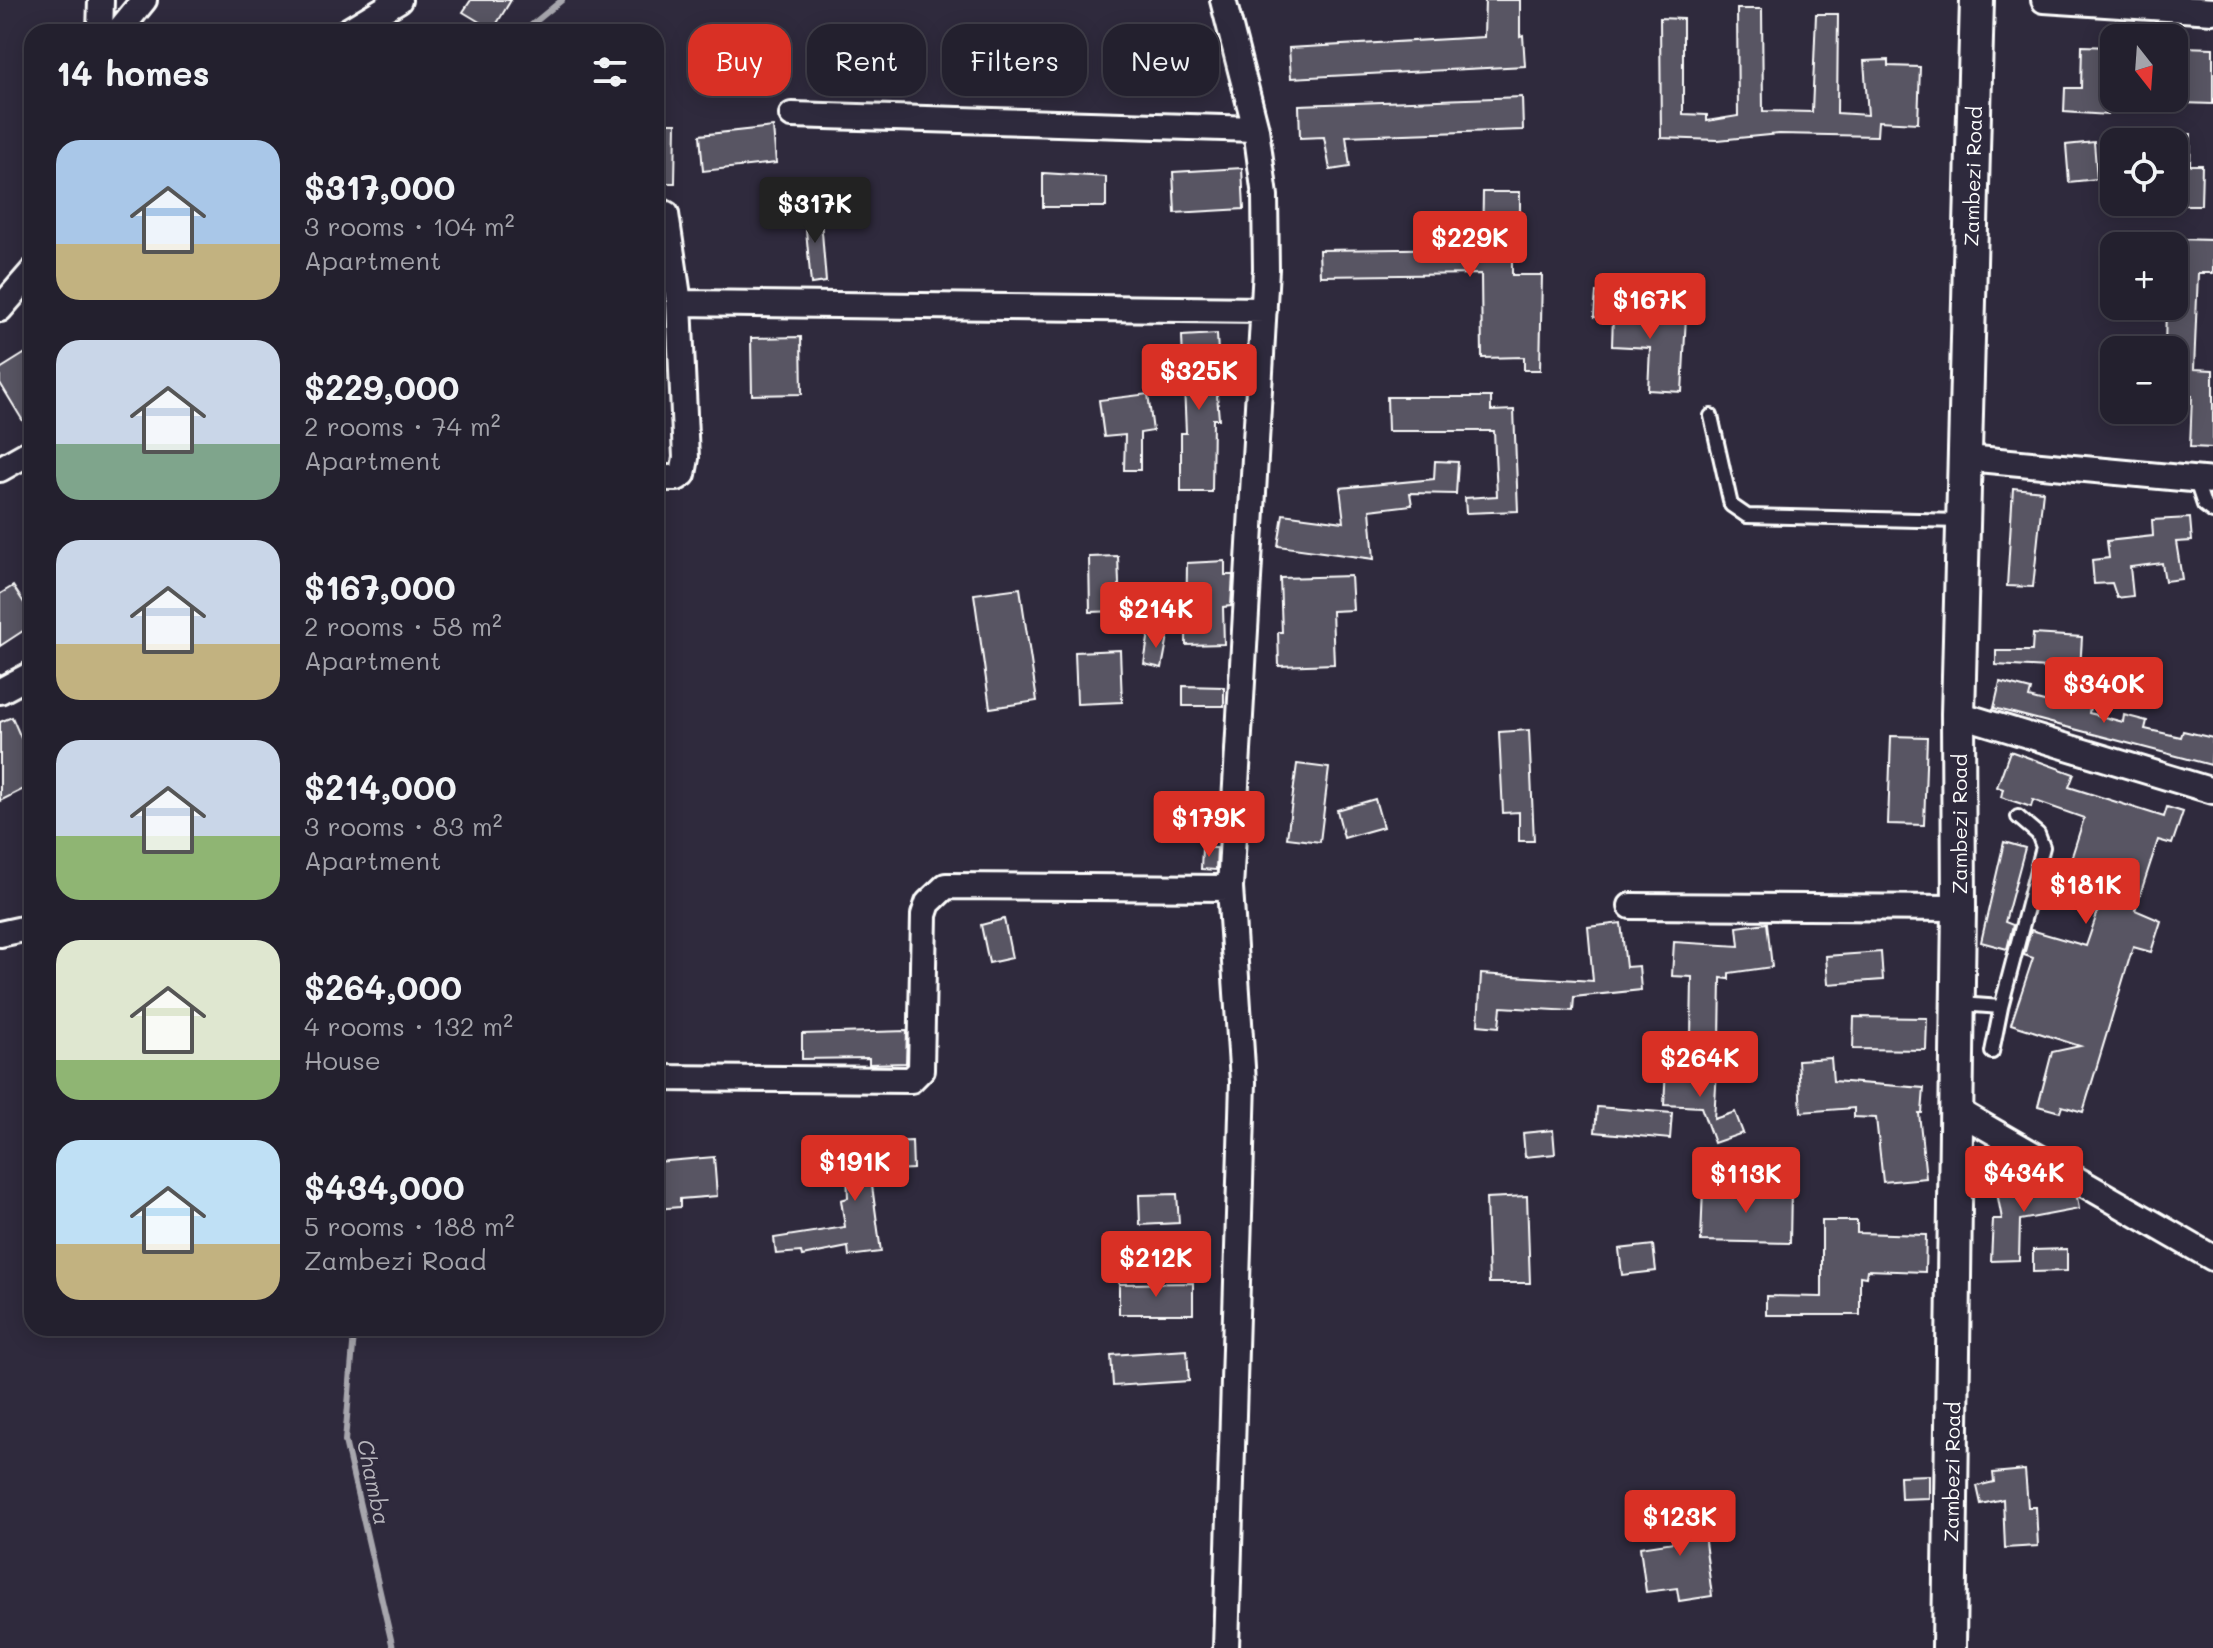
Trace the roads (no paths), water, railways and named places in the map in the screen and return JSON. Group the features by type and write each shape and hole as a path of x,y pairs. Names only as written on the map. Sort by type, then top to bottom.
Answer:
{"main road":[{"name":"Zambezi Road","path":"1949,1648 1959,908 1958,714 1977,0"}],"street":[{"path":"100,24 101,0"},
{"path":"124,24 144,0"},
{"path":"359,24 399,0"},
{"path":"1223,0 1256,129 1265,196 1264,310 1230,888 1243,1082 1226,1648"},
{"path":"2044,0 2213,11"},
{"path":"792,115 1256,129"},
{"path":"664,213 679,303 686,458 683,474 677,478 664,478"},
{"path":"0,309 24,281"},
{"path":"679,303 1264,310"},
{"path":"0,469 24,456"},
{"path":"1967,458 2205,481"},
{"path":"0,691 24,678"},
{"path":"1958,714 2213,791"},
{"path":"664,1078 911,1080 921,1070 924,915 928,903 946,886 1230,888"},
{"path":"1631,906 1959,908"},
{"path":"0,934 24,929"},
{"path":"1956,1110 2213,1258"}],"lane":[{"path":"1711,416 1731,505 1747,516 1965,521"},
{"path":"2205,481 2204,505 2213,512"},
{"path":"1992,1052 2043,847 2038,834 2018,817"},
{"path":"1958,1004 2001,1007"}],"waterway":[{"name":"Chamba","path":"533,24 562,0"},
{"name":"Chamba","path":"354,1336 345,1441 393,1648"}]}
